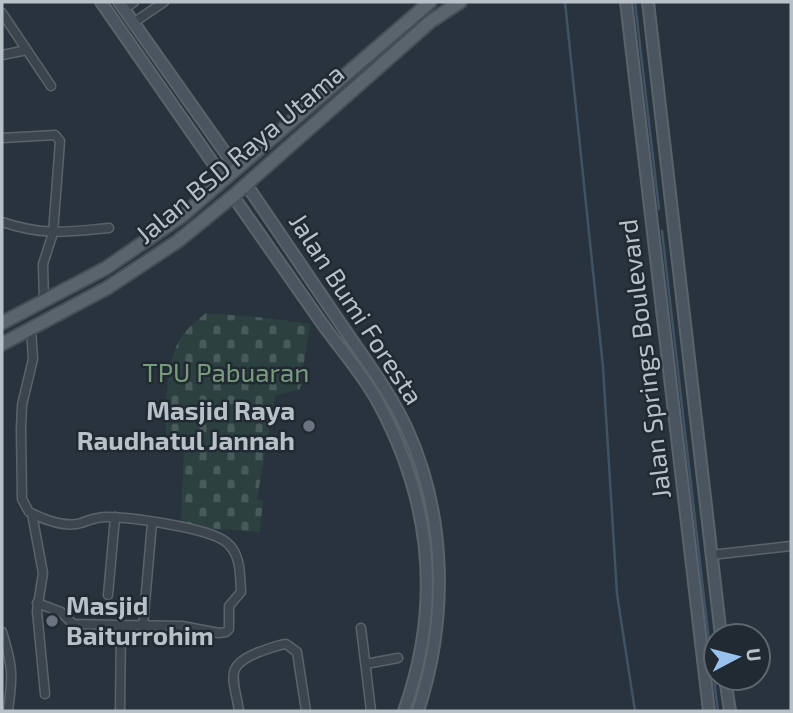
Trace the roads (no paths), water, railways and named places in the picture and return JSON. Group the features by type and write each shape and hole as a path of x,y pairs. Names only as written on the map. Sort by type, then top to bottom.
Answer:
{"main road":[{"path":"101,2 224,179"},
{"name":"Jalan BSD Raya Utama","path":"2,323 106,268 182,216 430,2"},
{"name":"Jalan BSD Raya Utama","path":"2,344 75,307 140,268 233,196 431,21 460,2"},
{"name":"Jalan Springs Boulevard","path":"626,2 702,645"},
{"name":"Jalan Springs Boulevard","path":"648,2 718,622"},
{"path":"122,5 236,168"},
{"name":"Jalan Bumi Foresta","path":"246,184 389,396 407,428 425,478 439,552 440,595 435,638 418,711"},
{"name":"Jalan Bumi Foresta","path":"233,196 378,402 404,458 423,524 428,600 417,666 404,711"},
{"path":"651,220 672,218"},
{"path":"353,367 364,359"},
{"name":"Jalan Springs Boulevard","path":"707,692 709,711"},
{"path":"728,692 730,711"}],"street":[{"path":"122,5 134,2"},
{"path":"133,23 164,2"},
{"path":"2,13 51,86"},
{"path":"2,55 26,50"},
{"path":"2,138 58,137 53,233 43,264 44,302"},
{"path":"2,222 33,232 109,228"},
{"path":"32,329 33,359 22,405 20,429 22,499 32,514 43,573 37,603 38,644 45,694"},
{"path":"32,514 55,522 72,524 91,518 115,517 208,532 227,542 237,558 241,592 229,606 229,629 219,633 182,626 74,624 61,612 37,603"},
{"path":"108,595 115,517"},
{"path":"143,626 152,523"},
{"path":"711,555 791,546"},
{"path":"120,711 121,625"},
{"path":"360,628 371,711"},
{"path":"2,632 12,664 13,679 8,711"},
{"path":"239,711 234,672 236,664 244,658 286,644 296,652 306,711"},
{"path":"366,664 398,658"}],"waterway":[{"path":"565,2 603,367 617,594 635,711"},
{"path":"635,2 659,209"},
{"path":"662,231 707,622"},
{"path":"716,692 718,711"}],"place":[{"name":"Masjid Raya Raudhatul Jannah","path":"309,426"},
{"name":"Masjid Baiturrohim","path":"52,621"}],"park label":[{"name":"TPU Pabuaran","path":"226,373"}]}
